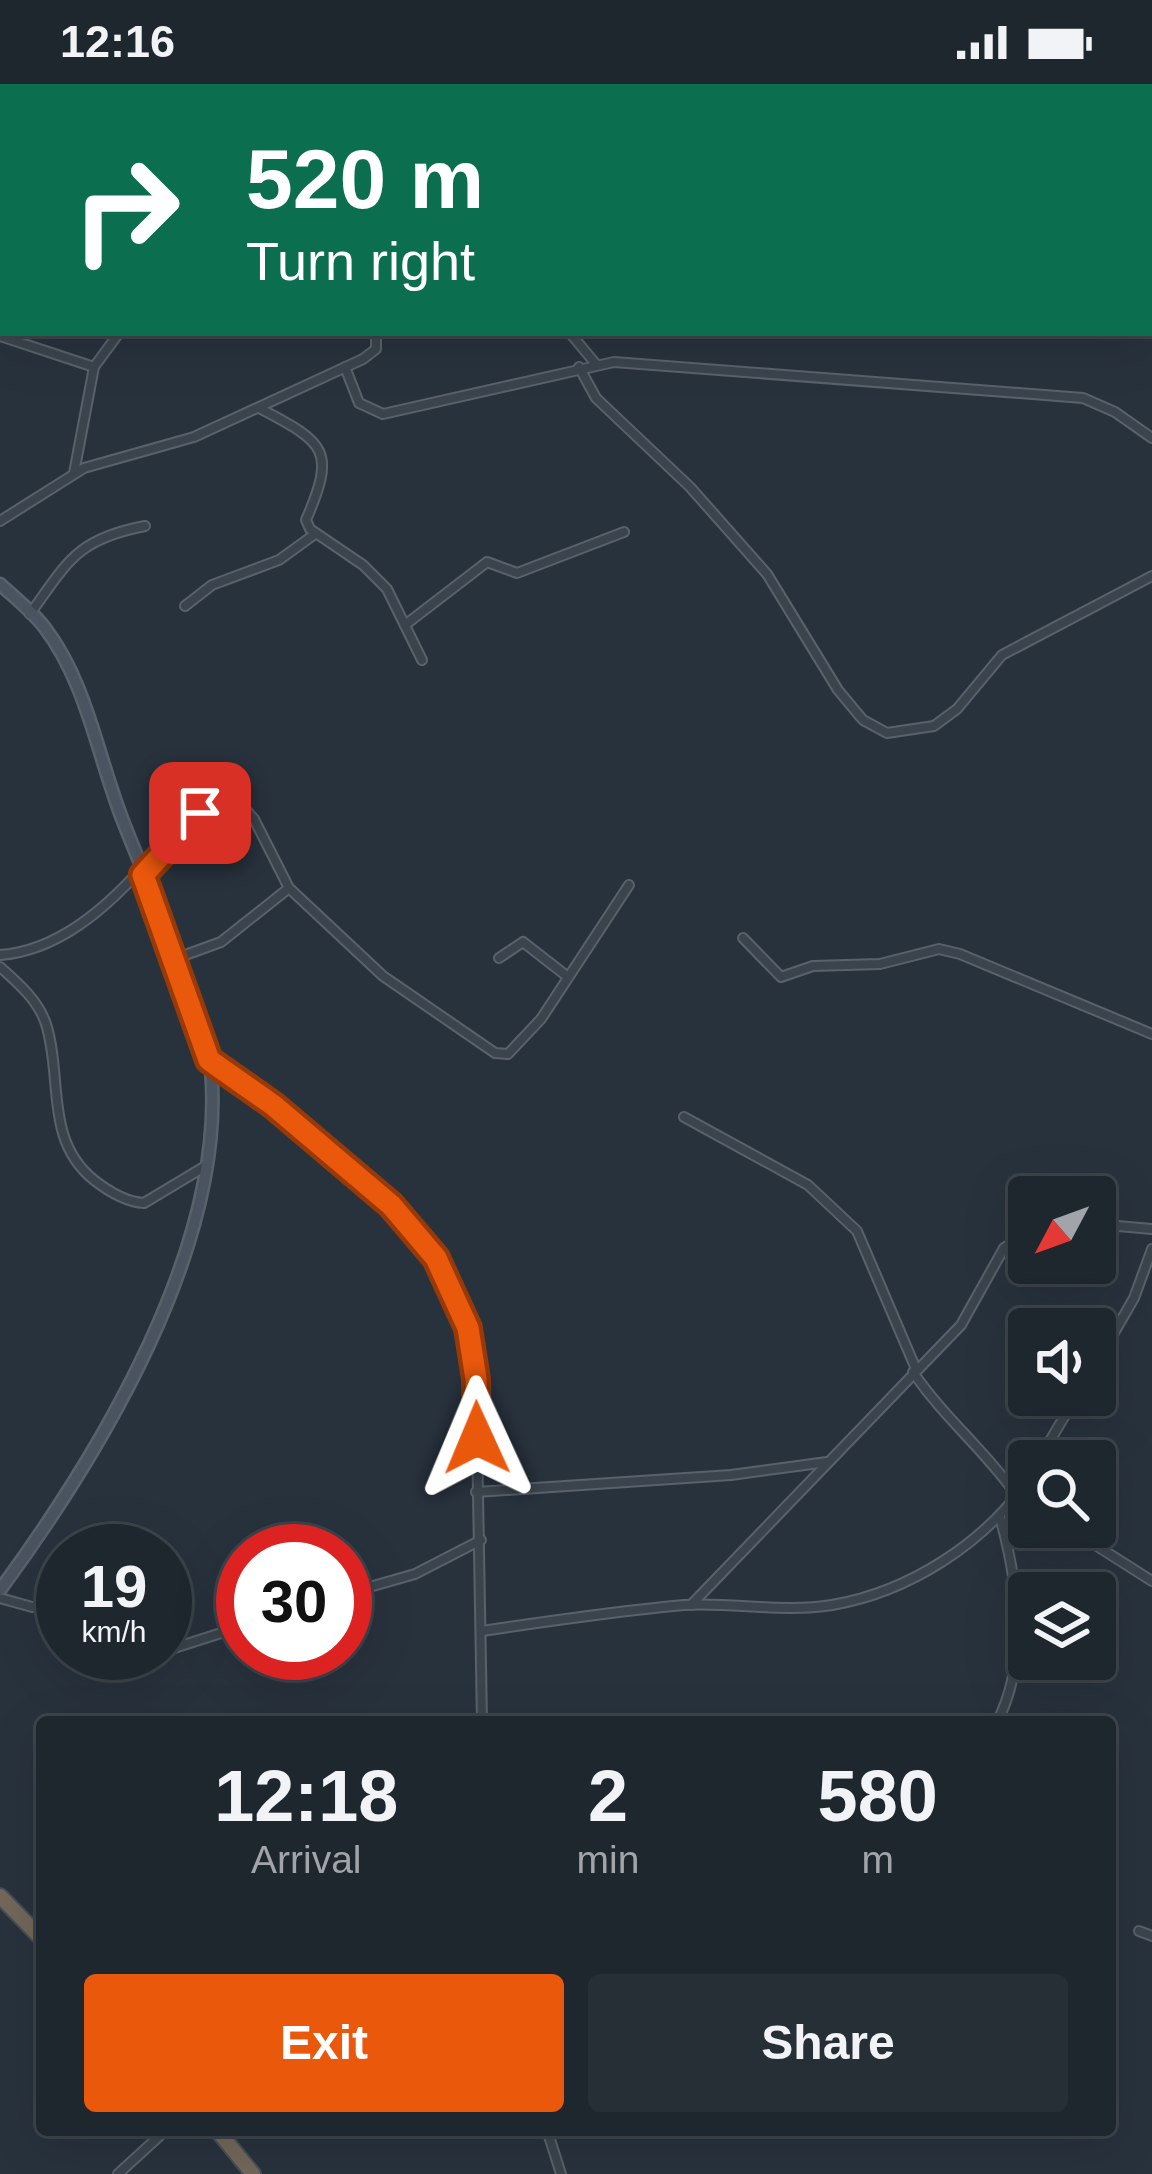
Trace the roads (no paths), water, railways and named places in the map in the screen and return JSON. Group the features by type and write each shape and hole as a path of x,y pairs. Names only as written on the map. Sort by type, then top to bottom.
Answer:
{"highway":[{"path":"0,1896 36,1933"},
{"path":"222,2136 253,2174"}],"main road":[{"path":"0,584 30,614 76,679 209,1060 204,1167 182,1260 136,1379 59,1508 0,1594"}],"street":[{"path":"0,336 94,367"},
{"path":"74,474 94,367 116,336"},
{"path":"0,521 74,474 129,451 194,437 345,367 376,350 376,336"},
{"path":"573,336 596,364"},
{"path":"345,367 358,403 383,414 596,364 1083,398 1115,412 1152,438"},
{"path":"579,367 596,398 690,487 767,574 838,690 863,720 887,733 934,726 957,709 1002,655 1152,576"},
{"path":"260,408 307,436 326,466 306,520 315,534 363,566 387,590 422,659"},
{"path":"30,614 75,551 104,536 146,526"},
{"path":"405,625 488,562 517,573 624,532"},
{"path":"185,606 212,585 279,560 315,534"},
{"path":"0,955 82,925 106,909 200,813 228,797 236,799 254,819 289,888 383,976 495,1053 516,1048 629,885"},
{"path":"176,959 221,942 289,888"},
{"path":"743,938 781,977 813,966 905,960 939,949 1152,1034"},
{"path":"500,958 523,943 568,977"},
{"path":"0,967 33,999 46,1024 53,1096 66,1148 81,1169 118,1196 144,1203 204,1167"},
{"path":"209,1060 273,1105 391,1205 436,1258 468,1328 476,1379 482,1716"},
{"path":"684,1117 808,1185 857,1231 915,1371 943,1415 996,1464 1008,1484"},
{"path":"1116,1226 1152,1229"},
{"path":"691,1605 961,1325 1008,1243"},
{"path":"1116,1329 1152,1249"},
{"path":"476,1492 731,1475 827,1462"},
{"path":"482,1631 691,1605 829,1605 881,1592 920,1574 1008,1507"},
{"path":"999,1716 1016,1661 1016,1600 1000,1517"},
{"path":"372,1586 415,1574 481,1540"},
{"path":"1099,1548 1152,1581"},
{"path":"0,1594 36,1606"},
{"path":"1138,1931 1152,1936"},
{"path":"118,2174 159,2136"},
{"path":"550,2136 561,2174"}]}
